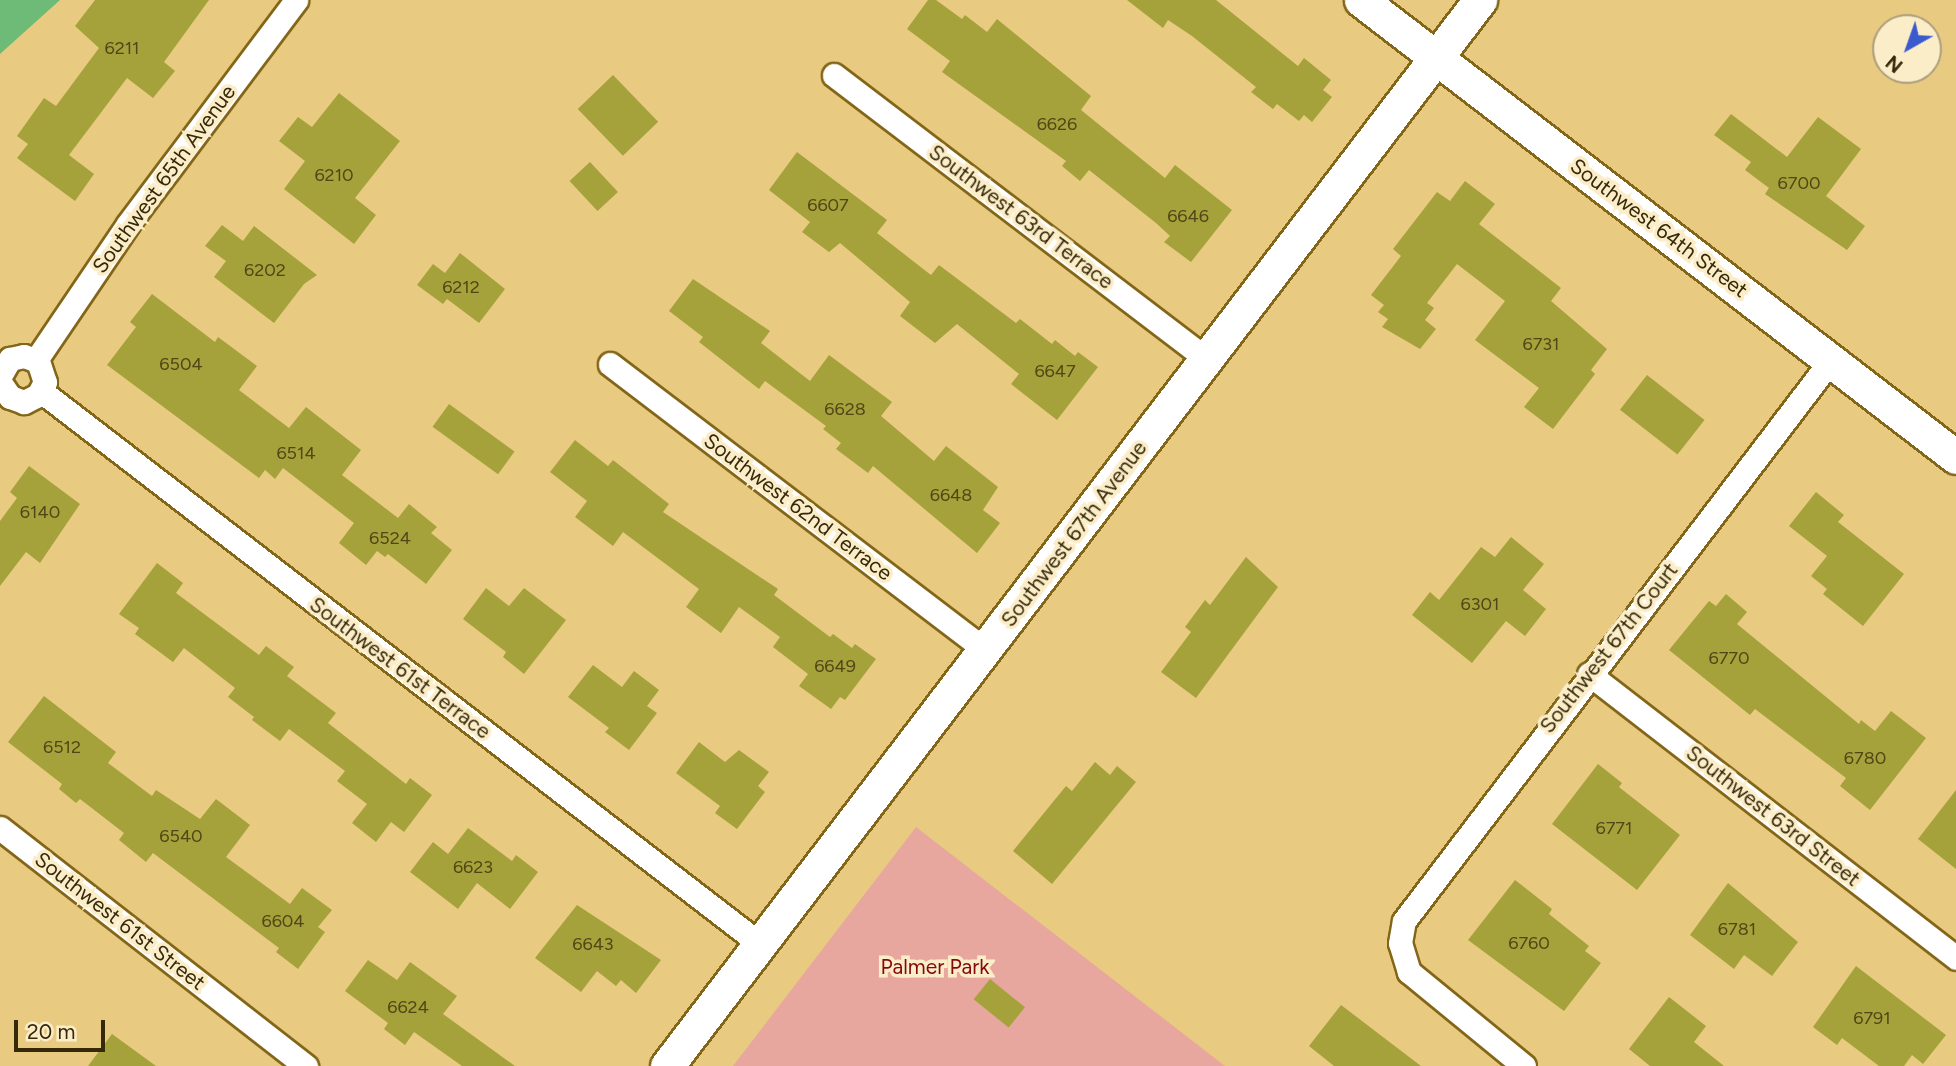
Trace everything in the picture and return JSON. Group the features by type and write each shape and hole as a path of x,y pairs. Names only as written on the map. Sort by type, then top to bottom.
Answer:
{"main road":[{"name":"Southwest 64th Street","path":"1361,0 1956,457"},
{"name":"Southwest 67th Avenue","path":"667,1066 1480,0"}],"street":[{"name":"Southwest 65th Avenue","path":"36,360 134,216 296,0"},
{"name":"Southwest 63rd Terrace","path":"834,75 1208,360"},
{"path":"16,356 36,360 45,374 41,391 24,402 3,381 16,356"},
{"name":"Southwest 67th Court","path":"1524,1066 1420,984 1403,961 1400,943 1415,902 1831,360"},
{"name":"Southwest 62nd Terrace","path":"610,364 985,650"},
{"name":"Southwest 61st Terrace","path":"41,391 760,944"},
{"name":"Southwest 63rd Street","path":"1589,674 1956,958"},
{"name":"Southwest 61st Street","path":"0,828 306,1066"}],"green space":[{"name":"Palmer Park","path":"916,827 1225,1066 733,1066"}],"shaded area":[{"path":"0,0 60,0 0,54"}],"building":[{"path":"95,0 209,0 164,62 175,71 153,98 127,78 69,155 94,174 75,201 17,158 28,144 17,136 44,98 56,106 99,48 75,26"},
{"path":"928,0 936,0 962,19 965,15 987,32 997,19 1091,96 1081,110 1165,178 1175,165 1232,210 1191,262 1164,242 1170,236 1156,223 1089,170 1080,181 1062,166 1066,161 942,72 950,61 907,29"},
{"path":"1127,0 1216,0 1298,66 1304,58 1331,80 1323,90 1332,97 1312,122 1304,115 1299,121 1277,104 1273,109 1251,92 1256,87 1192,36 1168,20 1163,28"},
{"path":"613,75 658,122 623,156 578,109"},
{"path":"339,93 400,141 355,198 376,215 354,244 284,189 305,161 279,141 298,117 312,127"},
{"path":"1731,114 1787,157 1818,117 1861,149 1826,196 1865,226 1847,250 1765,194 1769,188 1745,170 1751,162 1714,135"},
{"path":"797,152 887,220 877,233 931,275 939,265 1016,323 1020,319 1052,344 1055,340 1075,356 1078,352 1098,367 1057,420 1011,384 1019,374 957,324 935,343 900,316 910,302 840,243 829,252 802,232 810,222 769,190"},
{"path":"590,162 618,192 597,211 570,181"},
{"path":"1465,181 1495,204 1479,224 1561,288 1551,301 1607,349 1591,370 1595,374 1553,429 1524,407 1539,388 1475,340 1505,301 1457,264 1427,303 1434,308 1425,320 1436,329 1420,349 1382,327 1388,319 1378,312 1384,305 1371,295 1401,256 1393,249 1437,192 1450,201"},
{"path":"222,225 243,241 254,226 317,275 304,284 274,323 214,277 226,261 205,246"},
{"path":"460,253 505,289 479,323 447,299 443,304 417,285 433,264 445,273"},
{"path":"693,279 770,331 761,343 810,381 829,355 892,402 881,416 934,461 946,446 998,487 983,510 1000,523 977,553 873,466 868,473 836,449 841,443 823,429 826,426 765,381 759,389 699,342 703,337 669,311"},
{"path":"152,294 215,342 218,337 257,366 239,390 289,428 306,407 361,450 342,475 398,518 409,504 437,527 431,533 452,550 426,584 388,554 385,557 377,551 366,565 339,543 354,523 283,468 275,479 265,470 259,478 107,365 136,327 130,322"},
{"path":"1647,375 1705,420 1677,455 1620,410"},
{"path":"449,404 515,452 498,474 433,427"},
{"path":"575,440 608,466 613,460 669,504 663,512 778,589 774,595 830,637 833,634 852,648 855,644 876,659 845,700 840,697 831,709 799,686 808,674 773,647 780,637 739,607 721,633 686,607 699,589 623,532 613,546 575,517 587,501 550,472"},
{"path":"29,466 80,504 40,563 26,552 0,586 0,521 17,498 10,492"},
{"path":"1816,492 1844,515 1838,522 1904,574 1863,626 1823,594 1827,589 1811,576 1827,556 1789,526"},
{"path":"1511,537 1544,564 1523,590 1546,609 1525,636 1506,621 1472,663 1412,615 1430,592 1439,600 1481,547 1495,557"},
{"path":"1246,557 1278,587 1196,698 1161,672 1191,632 1185,627 1205,600 1210,605"},
{"path":"157,563 183,583 176,593 259,655 266,646 294,667 287,676 336,713 328,723 406,784 410,778 432,795 404,832 391,822 376,842 352,823 367,804 337,781 345,771 289,729 280,741 252,720 254,717 228,697 235,688 184,648 173,662 135,634 139,628 119,614"},
{"path":"486,588 509,606 524,588 566,620 524,674 503,657 506,652 463,619"},
{"path":"1726,594 1747,612 1737,624 1859,724 1861,720 1875,731 1891,711 1926,738 1870,810 1840,786 1846,778 1755,709 1750,715 1669,650 1709,601 1716,606"},
{"path":"593,665 622,687 634,671 659,690 647,706 657,713 629,750 605,732 609,728 568,697"},
{"path":"44,696 116,752 108,763 152,796 156,790 200,819 216,799 250,825 226,857 290,904 302,888 332,910 318,927 325,932 298,969 276,952 279,948 153,853 146,862 119,840 124,833 80,799 76,803 59,789 62,784 8,742"},
{"path":"699,742 725,762 739,750 769,772 758,786 765,792 737,829 715,813 720,806 676,773"},
{"path":"1095,762 1110,775 1117,766 1136,782 1052,884 1013,851 1066,786 1072,791"},
{"path":"1598,764 1622,783 1619,787 1680,835 1637,890 1552,824"},
{"path":"1956,790 1956,869 1918,839"},
{"path":"468,828 512,861 516,855 538,872 510,909 477,883 458,909 410,872 433,842 448,854"},
{"path":"1515,880 1552,909 1549,914 1589,946 1585,951 1601,963 1564,1011 1468,940"},
{"path":"1728,883 1798,942 1772,976 1744,955 1734,969 1690,935"},
{"path":"577,905 661,960 636,993 621,980 616,986 597,971 581,992 535,958"},
{"path":"368,960 397,980 410,962 457,996 443,1014 515,1066 462,1066 414,1032 405,1045 384,1029 388,1023 345,991"},
{"path":"1856,966 1946,1035 1923,1064 1912,1055 1904,1066 1879,1066 1842,1038 1837,1045 1813,1027"},
{"path":"990,979 1025,1007 1009,1028 974,999"},
{"path":"1669,997 1706,1026 1694,1042 1724,1066 1650,1066 1629,1049"},
{"path":"1341,1005 1421,1066 1334,1066 1309,1046"},
{"path":"112,1034 156,1066 88,1066"}]}
